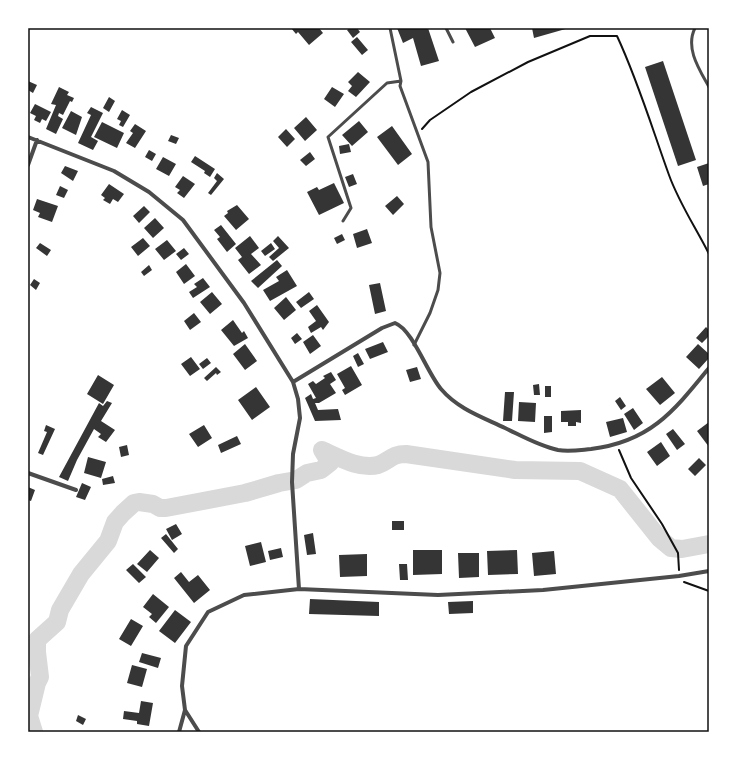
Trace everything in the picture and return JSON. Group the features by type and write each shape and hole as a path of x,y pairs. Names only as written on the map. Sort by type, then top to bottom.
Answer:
{"street":[{"path":"28,137 114,171 149,192 183,220 244,303 293,382 298,399 300,418 293,454 292,482 299,589"},
{"path":"28,165 37,140"},
{"path":"293,382 390,324 399,325 410,337 426,368 441,389 467,410 539,444 560,450 575,451 617,445 638,437 674,409 709,368"},
{"path":"28,473 76,490"},
{"path":"179,732 185,710 182,686 186,646 208,612 244,595 299,589 438,595 543,590 679,576 709,571"},
{"path":"185,710 199,732"}],"lane":[{"path":"390,28 401,81 400,86 428,162 431,227 440,273 438,290 430,313 414,345"},
{"path":"446,28 453,42"},
{"path":"694,28 691,36 692,54 709,86"},
{"path":"343,220 351,208 328,137 387,83 401,81"}],"path":[{"path":"418,133 430,120 471,92 528,62 590,36 617,36 632,67 680,203 692,220 709,254"},
{"path":"617,445 631,478 662,524 678,553 679,576 683,582 709,591"}],"building":[{"path":"291,28 319,28 323,33 309,45 298,32 296,34"},
{"path":"350,28 357,28 360,32 353,38 347,30"},
{"path":"397,28 428,28 439,61 421,66 413,38 403,43"},
{"path":"465,28 490,28 495,38 475,47"},
{"path":"532,28 569,28 534,38"},
{"path":"357,37 368,50 362,55 351,42"},
{"path":"663,61 696,160 678,166 645,67"},
{"path":"358,72 370,82 356,97 348,91 352,86 348,82"},
{"path":"28,81 37,85 33,93 28,90"},
{"path":"59,87 69,92 67,95 74,98 72,102 70,101 63,115 59,113 58,116 63,119 56,134 46,129 56,105 51,104"},
{"path":"332,87 344,94 335,107 324,99"},
{"path":"109,97 115,101 109,112 103,108"},
{"path":"35,104 51,112 46,121 42,119 40,123 34,120 36,116 30,113"},
{"path":"91,107 103,113 91,137 98,141 93,150 78,143 91,115 87,113"},
{"path":"122,110 130,115 123,127 119,125 121,121 117,119"},
{"path":"71,111 82,117 76,135 62,128"},
{"path":"306,117 317,130 305,141 294,128"},
{"path":"359,121 368,132 352,146 342,135"},
{"path":"102,122 124,133 117,148 94,137"},
{"path":"135,124 146,131 135,148 126,143 133,133 130,131"},
{"path":"392,126 412,154 398,165 377,137"},
{"path":"286,129 295,139 287,147 278,137"},
{"path":"171,135 179,138 176,144 168,141"},
{"path":"349,144 351,152 340,154 339,146"},
{"path":"149,150 156,154 152,161 145,157"},
{"path":"310,152 315,159 306,166 300,160"},
{"path":"195,156 215,169 210,177 204,173 205,171 191,162"},
{"path":"163,157 176,164 169,176 156,169"},
{"path":"709,163 709,184 703,186 697,167"},
{"path":"65,166 78,171 73,181 61,173"},
{"path":"217,173 224,179 211,195 208,193 217,181 214,178"},
{"path":"353,174 357,184 349,187 345,177"},
{"path":"183,176 195,184 184,198 177,193 180,190 175,187"},
{"path":"334,183 344,203 319,215 307,192 317,187 319,190"},
{"path":"109,184 124,194 118,202 113,199 110,204 103,200 105,198 101,195"},
{"path":"60,186 68,190 64,198 56,195"},
{"path":"397,196 404,204 393,215 385,206"},
{"path":"37,199 58,206 52,222 38,217 40,213 33,210"},
{"path":"237,205 249,219 236,230 224,216 228,213 227,211"},
{"path":"144,206 150,212 139,223 133,216"},
{"path":"155,218 164,228 153,238 144,228"},
{"path":"221,225 236,244 227,252 217,239 220,237 214,230"},
{"path":"367,229 372,243 357,248 353,234"},
{"path":"342,234 345,240 337,244 334,238"},
{"path":"250,236 259,248 251,254 261,265 249,274 238,260 242,257 235,248"},
{"path":"278,236 289,248 273,261 269,257 279,248 273,241"},
{"path":"143,238 150,246 138,256 131,247"},
{"path":"167,240 176,251 164,260 155,249"},
{"path":"40,243 51,250 47,256 36,248"},
{"path":"271,243 275,249 265,256 261,251"},
{"path":"184,248 189,254 181,260 176,254"},
{"path":"277,260 282,266 258,288 251,281"},
{"path":"186,264 195,276 184,284 176,272"},
{"path":"149,265 152,270 144,276 141,272"},
{"path":"287,270 297,286 270,301 263,290 279,281 276,277"},
{"path":"203,278 210,287 193,298 189,292 197,287 194,284"},
{"path":"34,279 40,283 36,290 30,285"},
{"path":"380,283 386,311 375,314 369,285"},
{"path":"212,292 222,304 210,314 200,302"},
{"path":"309,292 314,299 301,308 296,302"},
{"path":"286,297 296,310 284,320 274,308"},
{"path":"317,305 329,322 323,330 321,327 311,333 308,327 316,321 309,311"},
{"path":"194,313 201,322 190,330 184,321"},
{"path":"233,320 242,333 244,331 248,338 234,346 221,330"},
{"path":"706,327 709,330 709,338 708,337 702,343 696,338"},
{"path":"297,333 302,339 295,344 291,338"},
{"path":"313,335 321,346 310,354 303,342"},
{"path":"383,342 388,352 370,359 365,349"},
{"path":"245,344 257,361 245,370 233,354"},
{"path":"698,344 709,354 709,358 699,369 686,357"},
{"path":"358,353 364,364 358,367 353,356"},
{"path":"191,357 200,369 190,376 181,364"},
{"path":"207,358 211,363 203,369 199,364"},
{"path":"351,366 362,385 345,395 342,390 345,388 337,374"},
{"path":"216,367 221,372 217,375 216,373 207,381 204,378"},
{"path":"417,367 421,379 410,382 406,370"},
{"path":"331,372 336,380 330,384 336,393 319,403 315,403 318,410 338,409 341,420 315,421 305,398 311,394 313,399 316,398 308,384 313,381 316,384 325,378 323,376"},
{"path":"98,375 114,385 103,404 87,394"},
{"path":"662,377 675,393 660,405 646,389"},
{"path":"539,384 540,395 534,395 533,385"},
{"path":"545,386 551,386 551,397 545,397"},
{"path":"256,387 270,407 252,420 238,400"},
{"path":"505,392 514,392 512,421 503,421"},
{"path":"620,397 626,406 621,410 615,401"},
{"path":"107,401 112,403 101,421 115,430 106,442 98,437 101,434 94,429 77,460 68,481 59,477 99,403 103,406"},
{"path":"519,402 536,403 535,422 518,421"},
{"path":"633,408 643,423 634,430 624,414"},
{"path":"581,410 581,423 576,422 576,426 568,426 568,422 561,422 561,411"},
{"path":"544,416 552,416 552,432 544,433"},
{"path":"623,418 627,432 610,437 606,422"},
{"path":"709,422 709,447 697,431"},
{"path":"46,425 55,429 43,455 38,453 47,432 44,431"},
{"path":"204,425 212,438 198,447 189,434"},
{"path":"673,429 685,444 677,450 666,434"},
{"path":"237,436 241,444 221,453 218,445"},
{"path":"661,442 670,456 657,466 647,452"},
{"path":"127,445 129,455 121,457 119,447"},
{"path":"88,457 106,462 101,478 84,473"},
{"path":"699,458 706,465 695,476 688,469"},
{"path":"113,476 115,483 103,485 102,479"},
{"path":"82,483 91,487 85,500 76,497"},
{"path":"28,487 35,490 31,501 28,500"},
{"path":"392,521 404,521 404,530 392,530"},
{"path":"176,524 182,534 172,540 166,529"},
{"path":"313,533 316,554 307,555 304,535"},
{"path":"166,534 178,549 174,553 161,538"},
{"path":"261,542 266,562 250,566 245,546"},
{"path":"281,548 283,557 270,560 268,551"},
{"path":"150,550 159,558 147,572 137,564"},
{"path":"413,550 442,550 442,574 413,575"},
{"path":"517,550 518,574 488,575 487,551"},
{"path":"554,551 556,574 534,576 532,553"},
{"path":"458,553 479,553 479,577 459,578"},
{"path":"367,554 367,576 340,577 339,555"},
{"path":"133,564 146,577 139,583 126,570"},
{"path":"399,564 407,564 408,580 400,580"},
{"path":"181,572 189,582 198,575 210,590 194,603 174,578"},
{"path":"153,594 169,607 156,623 149,617 152,614 143,607"},
{"path":"310,599 379,602 379,616 309,614"},
{"path":"473,601 473,613 449,614 448,602"},
{"path":"175,610 191,622 175,643 159,631"},
{"path":"131,619 143,626 131,646 119,639"},
{"path":"142,653 161,658 158,668 139,662"},
{"path":"132,665 147,669 142,687 127,683"},
{"path":"141,701 153,703 149,726 137,724 137,721 123,719 124,711 139,713"},
{"path":"78,715 86,719 83,725 76,721"}],"waterway":[{"path":"34,732 29,716 37,683 40,677 37,640 57,622 60,610 81,574 108,541 115,522 123,513 134,503 139,502 153,504 160,508 166,508 245,493 279,483 296,480 307,473 321,470 330,463 322,450 349,462 364,466 378,465 394,456 406,454 515,470 580,471 620,489 659,538 671,548 682,549 709,544"}]}
